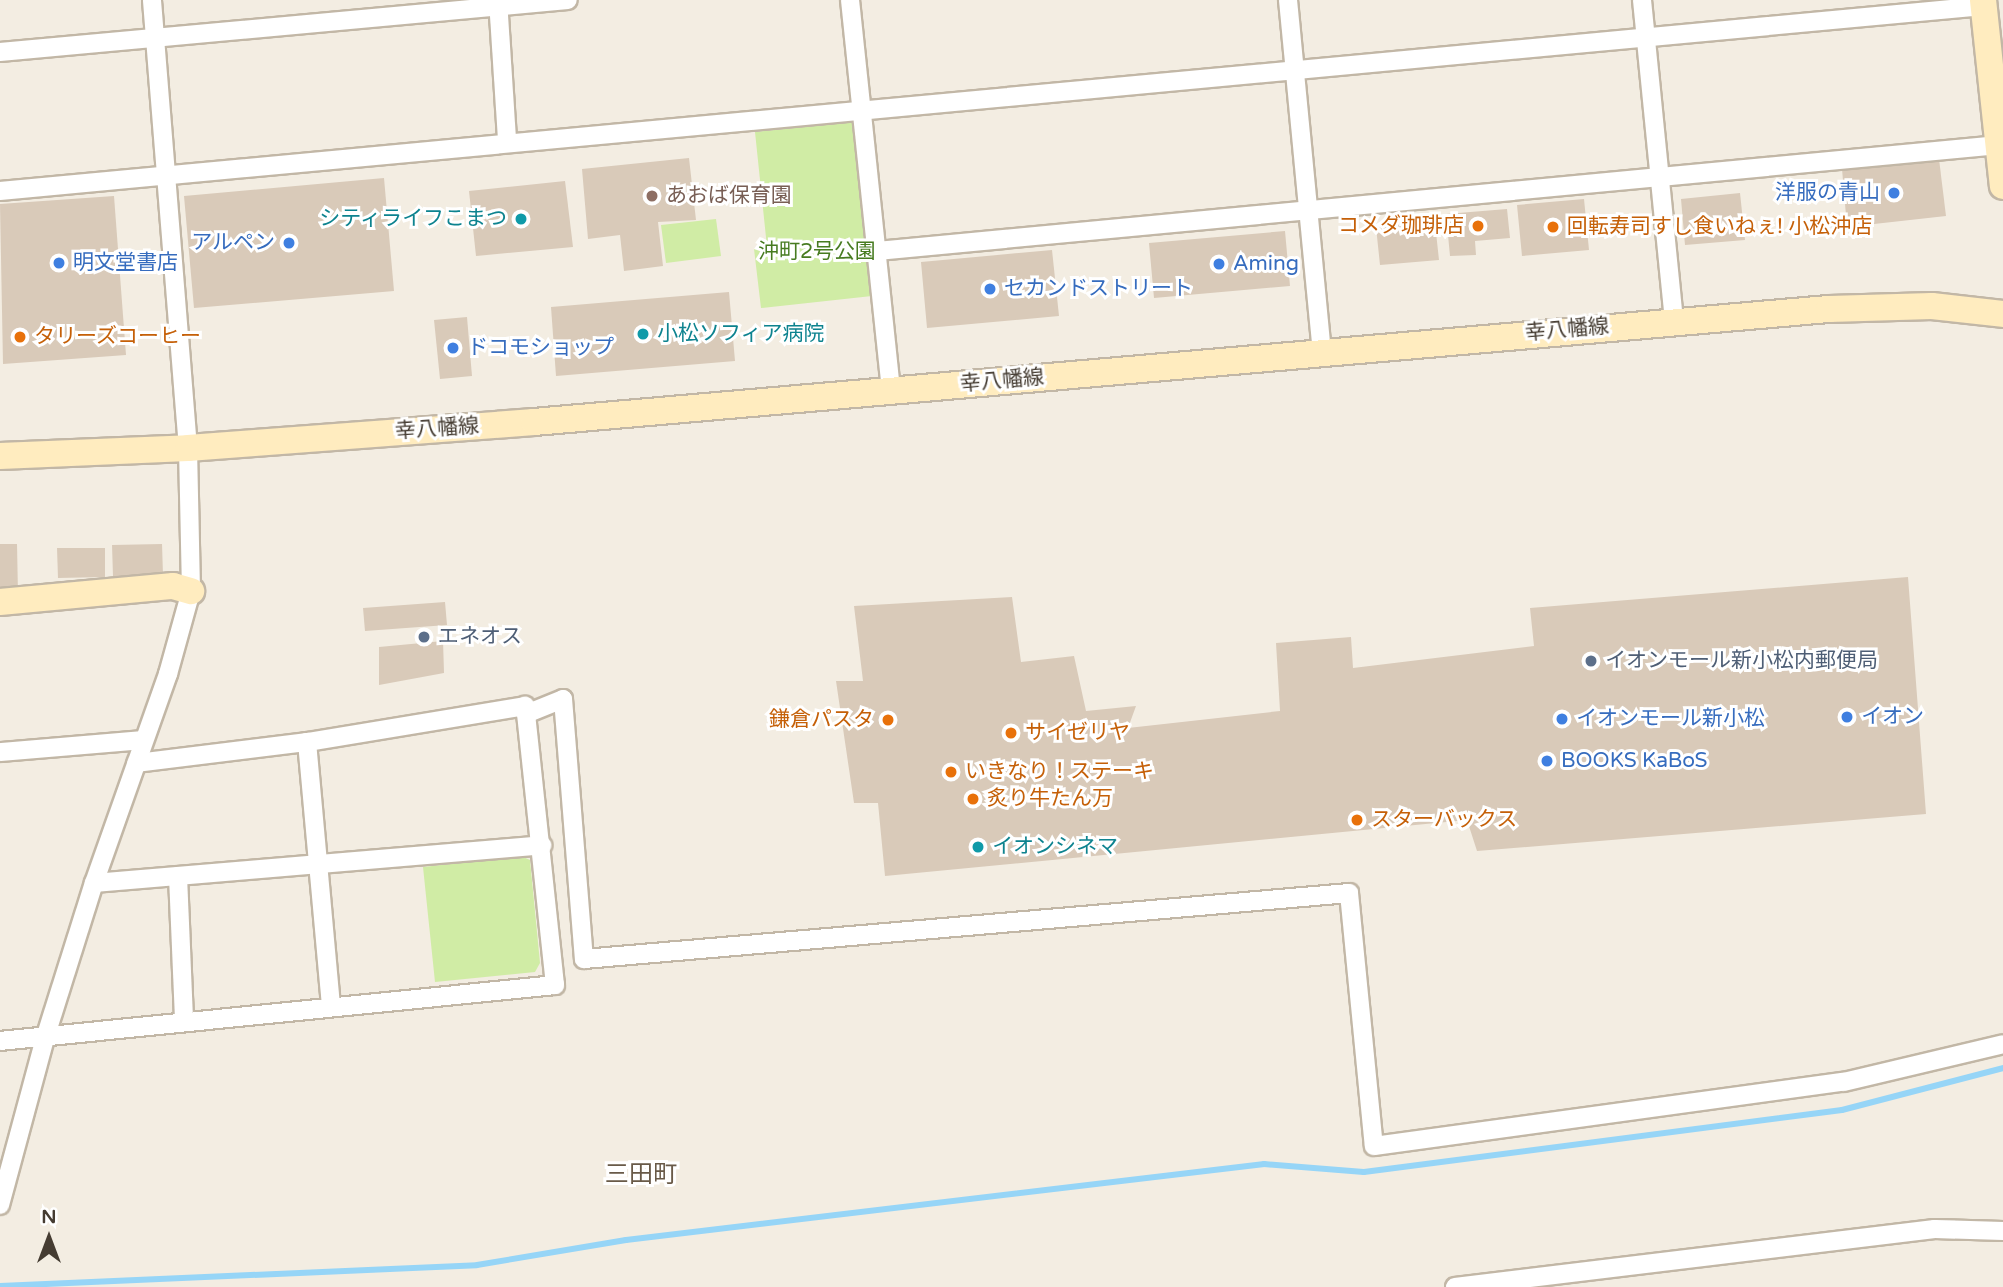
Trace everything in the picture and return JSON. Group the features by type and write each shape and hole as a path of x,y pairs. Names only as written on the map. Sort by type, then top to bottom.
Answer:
{"street":[{"path":"0,1205 4,1175 93,883 144,740 191,591 188,448 162,173 152,0"},
{"path":"0,52 498,3 568,0"},
{"path":"850,0 891,391"},
{"path":"1288,0 1322,354"},
{"path":"1642,0 1674,321"},
{"path":"498,3 507,141"},
{"path":"0,191 162,173 1646,37 1983,3 2003,186"},
{"path":"877,251 1999,145"},
{"name":"幸八幡線","path":"0,456 188,448 891,391 1674,321 1919,307 2003,314"},
{"path":"0,602 173,586 191,591"},
{"path":"526,715 563,699 584,959 1349,893 1374,1146 1843,1082 2003,1044"},
{"path":"0,1041 184,1020 555,985 525,706 307,742 136,763"},
{"path":"0,752 144,740"},
{"path":"307,742 315,866 331,1006"},
{"path":"93,883 542,845"},
{"path":"178,876 184,1020"},
{"path":"1455,1287 1935,1229 2003,1231"}],"green space":[{"name":"沖町2号公園","path":"853,122 872,296 761,308 754,249 767,247 755,132"},
{"path":"716,219 721,256 666,263 661,225"},
{"path":"521,856 530,860 540,963 535,972 435,982 423,867"}],"building":[{"name":"あおば保育園","path":"689,158 696,220 658,222 663,266 624,271 620,235 588,239 582,169"},
{"name":"洋服の青山","path":"1939,159 1946,216 1847,227 1842,169"},
{"name":"アルペン","path":"384,178 394,291 194,308 184,196"},
{"name":"シティライフこまつ","path":"565,181 573,247 476,256 469,191"},
{"path":"1740,193 1745,240 1685,245 1681,199"},
{"name":"明文堂書店","path":"114,196 126,355 3,364 0,204"},
{"name":"回転寿司すし食いねぇ! 小松沖店","path":"1584,199 1589,250 1522,256 1517,205"},
{"name":"コメダ珈琲店","path":"1507,209 1510,238 1475,241 1476,255 1450,256 1446,214"},
{"path":"1434,214 1439,260 1380,265 1376,227 1397,225 1397,217"},
{"name":"Aming","path":"1285,231 1290,286 1154,298 1149,243"},
{"name":"セカンドストリート","path":"1052,250 1059,316 927,328 921,262"},
{"name":"小松ソフィア病院","path":"729,292 735,361 556,376 551,307"},
{"name":"ドコモショップ","path":"467,317 472,376 440,379 434,320"},
{"path":"0,544 17,544 18,595 0,595"},
{"path":"162,544 163,576 113,577 112,545"},
{"path":"57,548 105,548 105,577 58,578"},
{"name":"イオンモール新小松","path":"1908,577 1926,814 1477,851 1467,820 885,876 878,803 854,803 836,681 863,681 854,606 1012,597 1021,662 1074,656 1086,711 1136,706 1128,728 1280,711 1276,643 1351,637 1353,668 1534,646 1530,608"},
{"path":"445,602 447,625 365,631 363,608"},
{"path":"443,641 444,673 379,685 379,647"}],"waterway":[{"path":"0,1286 477,1265 626,1240 1264,1164 1364,1172 1842,1110 2003,1068"}],"place":[{"name":"洋服の青山","path":"1894,193"},
{"name":"あおば保育園","path":"652,196"},
{"name":"シティライフこまつ","path":"521,219"},
{"name":"コメダ珈琲店","path":"1478,226"},
{"name":"回転寿司すし食いねぇ! 小松沖店","path":"1553,227"},
{"name":"アルペン","path":"289,243"},
{"name":"明文堂書店","path":"59,263"},
{"name":"Aming","path":"1219,264"},
{"name":"セカンドストリート","path":"990,289"},
{"name":"小松ソフィア病院","path":"643,334"},
{"name":"タリーズコーヒー","path":"20,337"},
{"name":"ドコモショップ","path":"453,348"},
{"name":"エネオス","path":"424,637"},
{"name":"イオンモール新小松内郵便局","path":"1591,661"},
{"name":"イオン","path":"1847,717"},
{"name":"イオンモール新小松","path":"1562,719"},
{"name":"鎌倉パスタ","path":"888,720"},
{"name":"サイゼリヤ","path":"1011,733"},
{"name":"BOOKS KaBoS","path":"1547,761"},
{"name":"いきなり！ステーキ","path":"951,772"},
{"name":"炙り牛たん万","path":"973,799"},
{"name":"スターバックス","path":"1357,820"},
{"name":"イオンシネマ","path":"978,847"}],"district":[{"name":"三田町","path":"641,1175"}]}
